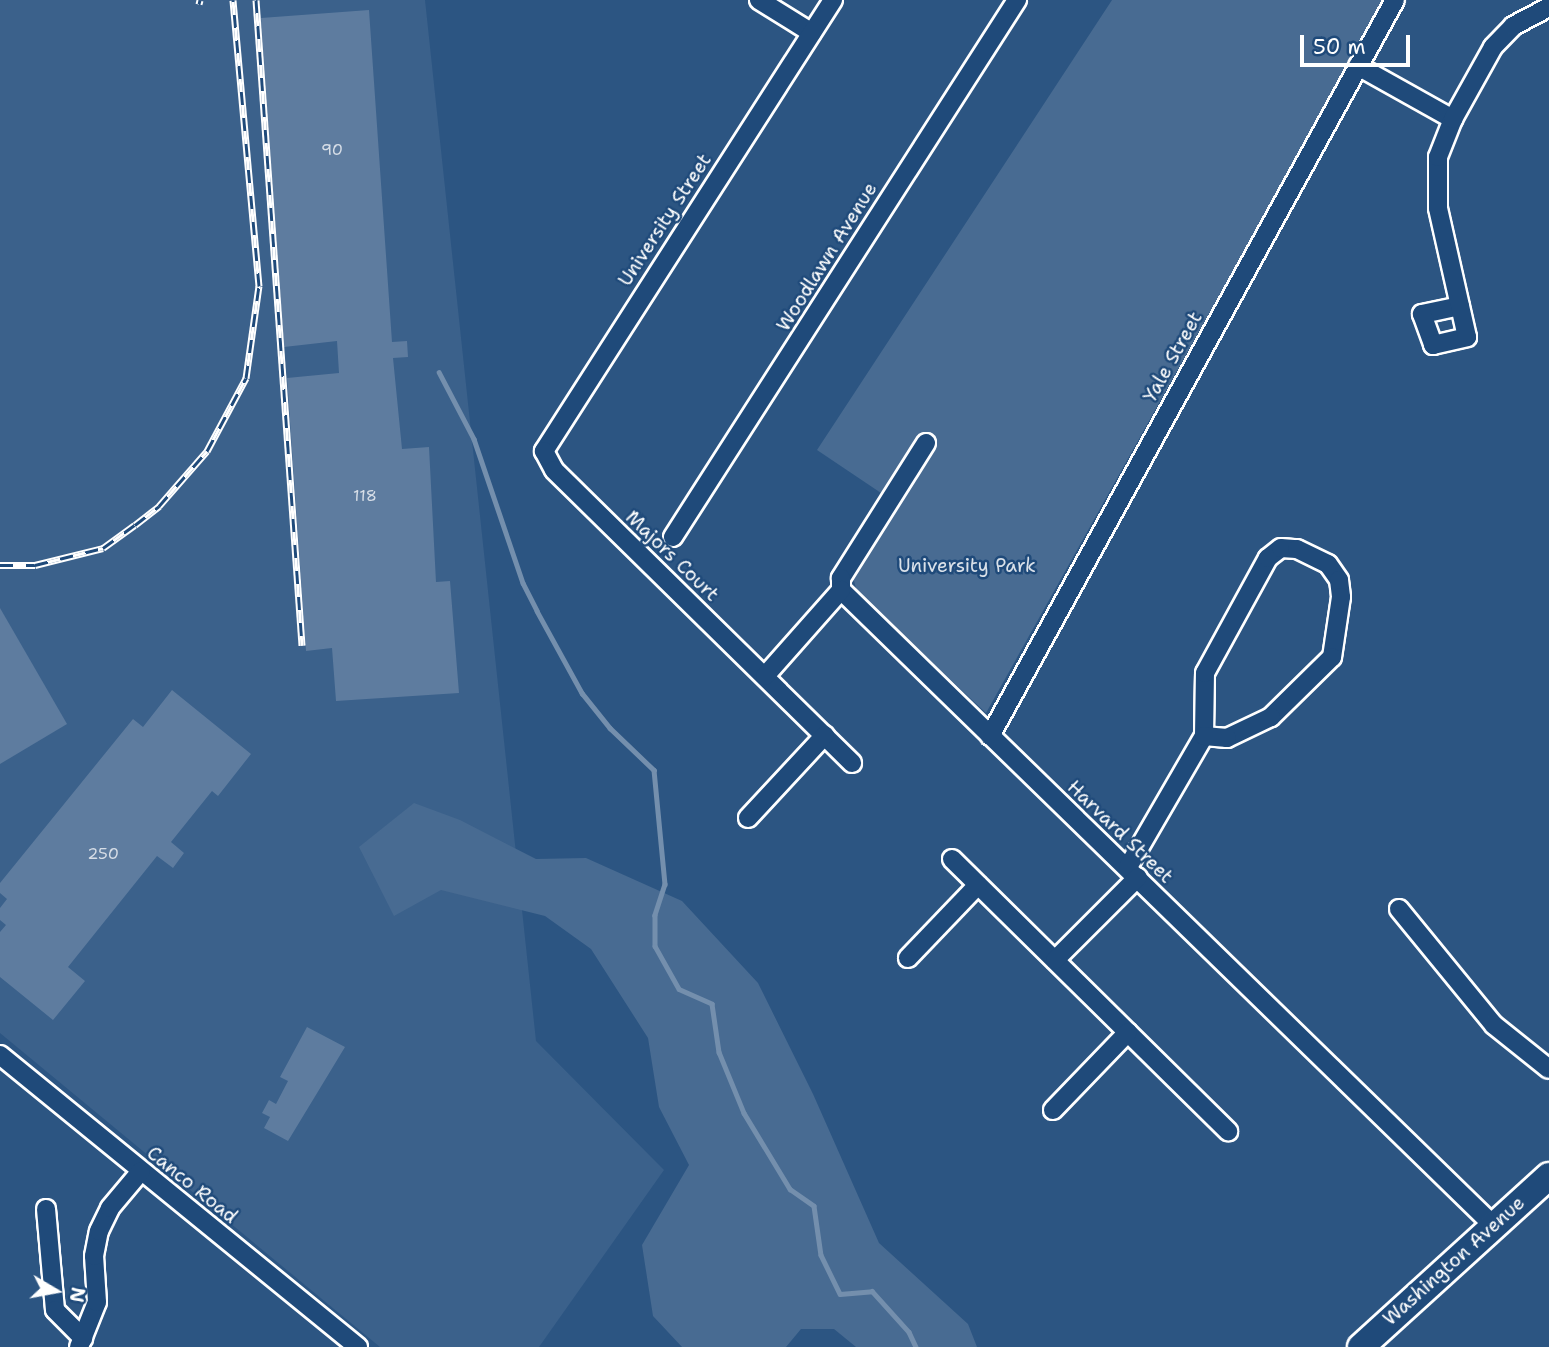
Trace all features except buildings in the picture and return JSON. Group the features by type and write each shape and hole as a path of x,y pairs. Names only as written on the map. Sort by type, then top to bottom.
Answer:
{"main road":[{"name":"Washington Avenue","path":"1361,1347 1492,1224 1549,1176"}],"street":[{"path":"759,0 812,33"},
{"name":"University Street","path":"549,466 544,452 548,441 833,0"},
{"name":"Woodlawn Avenue","path":"673,537 1017,0"},
{"name":"Yale Street","path":"990,736 1395,0"},
{"path":"1460,306 1434,182 1438,157 1453,119 1493,47 1513,26 1549,7"},
{"path":"1358,66 1453,119"},
{"path":"765,676 841,590 841,578 926,443"},
{"name":"Majors Court","path":"549,466 852,763"},
{"path":"1055,960 1133,872 1204,736 1205,673 1268,558 1281,548 1297,549 1328,564 1339,580 1340,597 1332,657 1271,717 1227,738 1204,736"},
{"name":"Harvard Street","path":"841,590 1492,1224"},
{"path":"748,818 825,735"},
{"path":"952,859 1228,1131"},
{"path":"908,958 978,885"},
{"path":"1399,909 1494,1025 1549,1069"},
{"path":"1053,1110 1128,1032"},
{"name":"Canco Road","path":"0,1055 358,1347"},
{"path":"46,1209 55,1310 81,1343 97,1303 94,1256 99,1231 110,1208 141,1171"}],"shaded area":[{"path":"0,0 425,0 536,1041 664,1170 539,1347 380,1347 0,1033"}],"green space":[{"name":"University Park","path":"1112,0 1384,0 986,713 857,592 853,577 935,445 922,433 881,493 817,450"},
{"path":"414,803 460,820 536,859 586,858 682,901 758,983 813,1094 879,1243 968,1324 977,1347 856,1347 834,1329 801,1329 786,1347 682,1347 653,1316 642,1245 689,1165 659,1107 648,1038 591,949 545,916 441,890 394,916 359,847"}],"waterway":[{"path":"439,372 474,439 523,583 537,611 582,693 610,728 654,770 665,884 655,915 655,946 679,989 712,1004 719,1052 744,1113 790,1189 814,1206 821,1255 840,1294 872,1291 909,1332 916,1347"}],"railway":[{"path":"199,4 200,0"},
{"path":"0,565 35,565 103,548 135,525 159,506 207,451 246,378 259,286 233,0"},
{"path":"256,0 302,645"}]}
